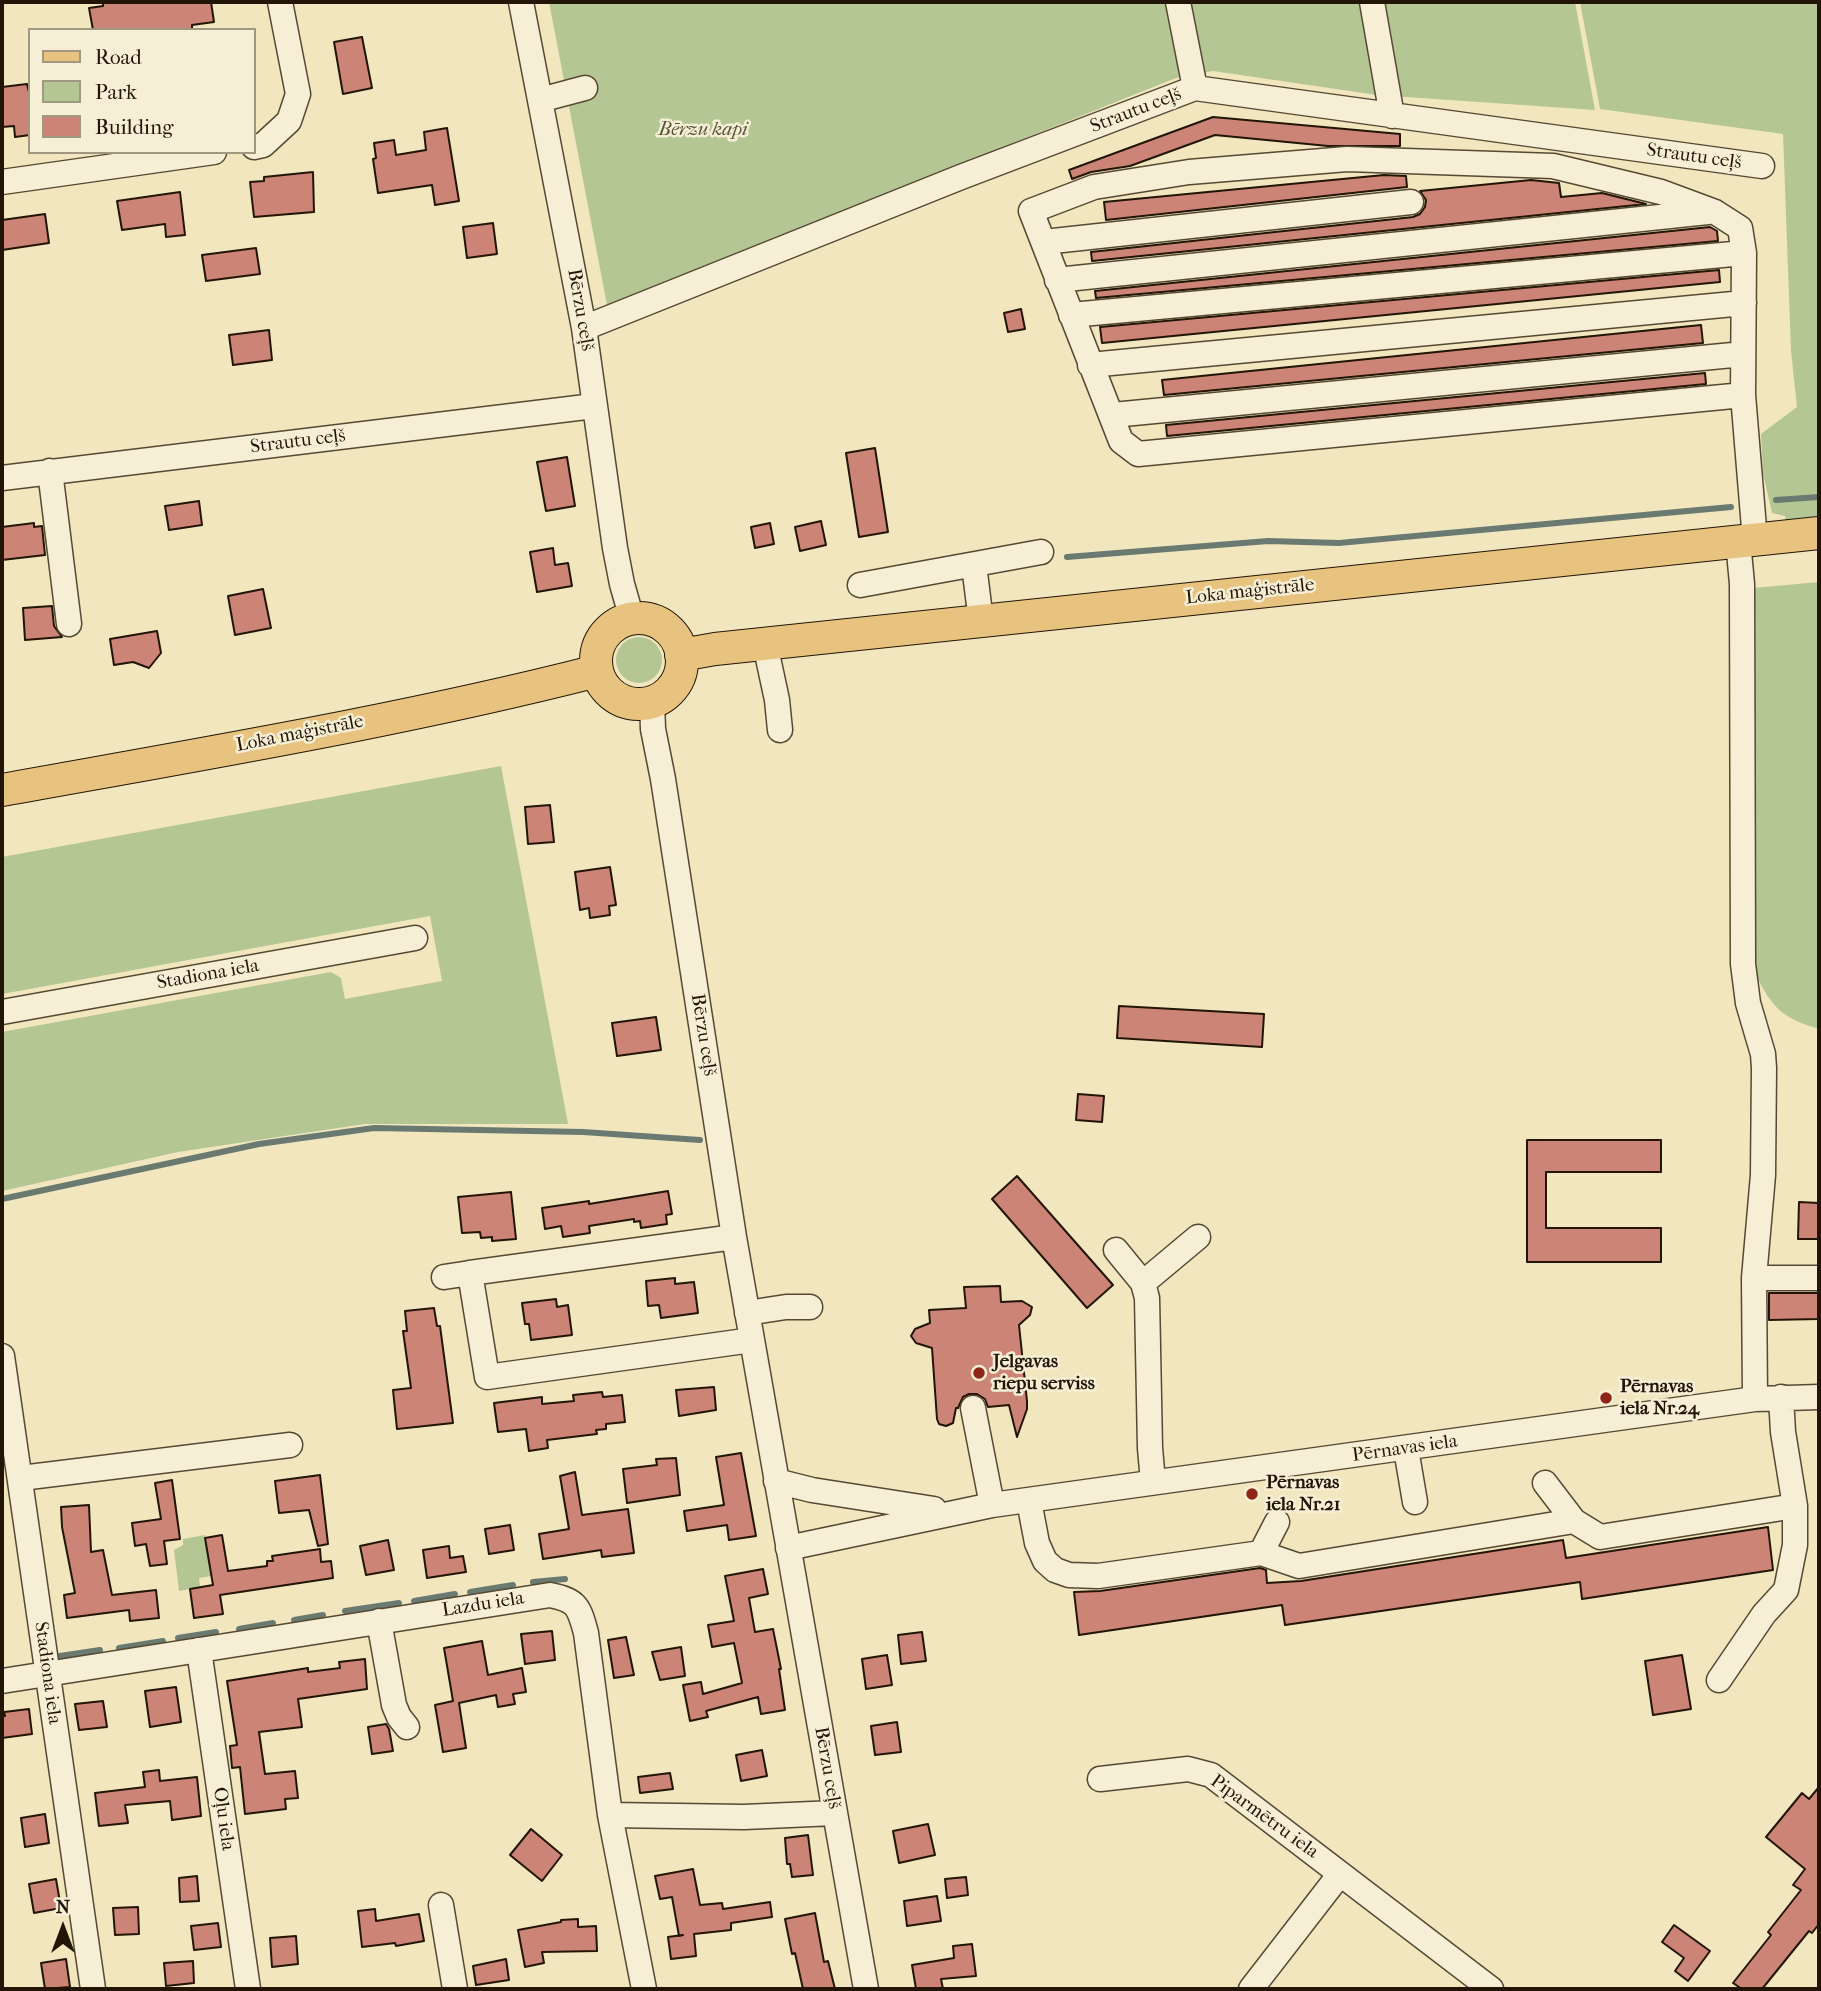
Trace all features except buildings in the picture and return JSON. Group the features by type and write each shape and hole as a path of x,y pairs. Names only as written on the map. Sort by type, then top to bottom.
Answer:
{"main road":[{"name":"Loka maģistrāle","path":"681,655 1819,533"},
{"path":"646,618 670,631 681,655 681,670 676,683 653,716 639,704 612,695 597,671 596,657 607,632 619,623 632,619 646,618"},
{"name":"Loka maģistrāle","path":"2,790 326,730 531,688 597,671"}],"street":[{"path":"256,147 263,145 289,121 298,94 280,2"},
{"name":"Bērzu ceļš","path":"521,2 584,328 622,584 632,619"},
{"path":"1178,2 1195,88"},
{"path":"1372,2 1392,116"},
{"path":"540,100 585,88"},
{"name":"Strautu ceļš","path":"584,328 972,173 1195,88 1762,166"},
{"path":"2,182 200,154"},
{"path":"1744,395 1138,454 1121,441 1031,211 1094,187 1189,172 1347,159 1553,166 1661,192 1715,212 1740,228 1744,253 1742,354 1744,395 1747,540 1742,584 1744,964 1748,1003 1763,1054 1764,1068 1763,1175 1754,1278 1755,1399"},
{"path":"1044,242 1411,202"},
{"path":"1057,280 1715,212"},
{"path":"1071,315 1744,253"},
{"path":"1090,365 1744,303"},
{"path":"1113,415 1742,354"},
{"name":"Strautu ceļš","path":"2,478 594,406"},
{"path":"50,471 69,624"},
{"path":"860,585 1041,552"},
{"path":"974,565 981,621"},
{"path":"765,644 777,699 780,730"},
{"name":"Bērzu ceļš","path":"653,716 734,1237 866,1989"},
{"name":"Stadiona iela","path":"2,1012 415,938"},
{"path":"444,1277 734,1237"},
{"path":"1143,1283 1198,1237"},
{"path":"1116,1250 1143,1283 1147,1298 1153,1482"},
{"path":"470,1273 487,1377 752,1340"},
{"path":"1754,1278 1819,1278"},
{"path":"747,1313 786,1307 810,1307"},
{"name":"Stadiona iela","path":"2,1356 6,1423 21,1478 46,1674 93,1989"},
{"path":"1719,1680 1764,1614 1786,1590 1795,1545 1795,1506 1783,1432 1781,1397"},
{"name":"Pērnavas iela","path":"788,1548 992,1505 1029,1502 1153,1482 1755,1399 1819,1397"},
{"path":"973,1408 992,1505"},
{"path":"21,1478 290,1445"},
{"path":"1406,1449 1415,1502"},
{"path":"776,1481 812,1490 950,1512"},
{"path":"1545,1483 1574,1521 1600,1537 1795,1506"},
{"path":"1029,1502 1037,1543 1045,1561 1055,1570 1069,1575 1098,1576 1261,1553 1299,1566 1574,1521"},
{"path":"1261,1553 1277,1522"},
{"name":"Lazdu iela","path":"2,1681 550,1595 569,1599 581,1612 586,1633 610,1815 644,1989"},
{"path":"380,1621 394,1705 407,1727"},
{"name":"Oļu iela","path":"199,1650 247,1989"},
{"name":"Piparmētru iela","path":"1100,1779 1188,1769 1211,1776 1491,1989"},
{"path":"610,1815 744,1817 835,1813"},
{"path":"1251,1989 1340,1874"},
{"path":"441,1905 455,1989"}],"green space":[{"name":"Bērzu kapi","path":"549,2 1575,2 1595,110 1377,95 1213,71 1176,78 607,305"},
{"path":"1580,2 1819,2 1819,516 1786,521 1785,516 1772,513 1763,473 1761,434 1797,407 1791,351 1783,134 1600,109"},
{"path":"1819,582 1819,1029 1787,1016 1773,1004 1755,974 1753,588"},
{"path":"639,637 656,643 662,660 656,677 639,683 622,677 616,660 622,643"},
{"path":"501,766 568,1124 365,1124 178,1152 2,1191 2,1032 331,972 341,978 345,999 442,981 430,916 2,994 2,857"},
{"path":"205,1535 211,1576 199,1578 200,1587 179,1591 174,1550 183,1545 183,1539"}],"waterway":[{"path":"1776,500 1819,497"},
{"path":"1067,557 1268,541 1339,543 1731,507"},
{"path":"2,1199 259,1144 374,1128 583,1132 700,1140"},
{"path":"533,1582 565,1579"},
{"path":"470,1592 513,1585"},
{"path":"414,1601 455,1594"},
{"path":"345,1611 399,1603"},
{"path":"294,1620 323,1615"},
{"path":"239,1629 273,1623"},
{"path":"178,1638 216,1632"},
{"path":"119,1648 163,1641"},
{"path":"53,1654 53,1657 100,1650"}],"place":[{"name":"Jelgavas riepu serviss","path":"979,1373"},
{"name":"Pērnavas iela Nr.24","path":"1606,1398"},
{"name":"Pērnavas iela Nr.21","path":"1252,1494"}]}
